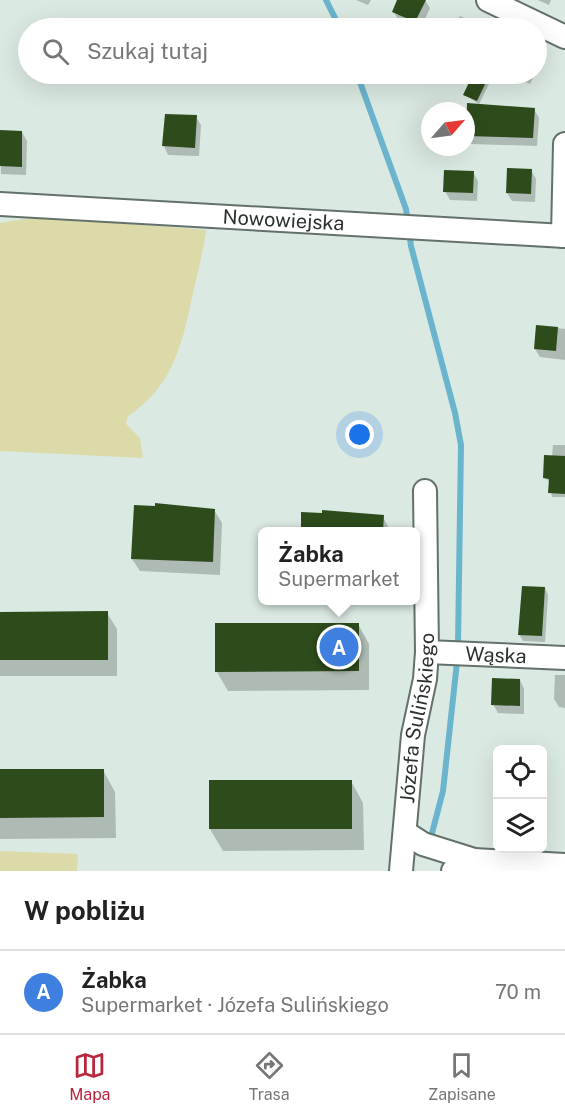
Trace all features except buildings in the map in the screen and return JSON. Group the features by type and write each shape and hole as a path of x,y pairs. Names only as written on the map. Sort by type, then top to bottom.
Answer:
{"street":[{"path":"488,0 525,18"},
{"path":"547,28 565,37"},
{"path":"564,236 565,144"},
{"name":"Nowowiejska","path":"0,204 564,236"},
{"name":"Józefa Sulińskiego","path":"401,871 414,735 427,652 425,491"},
{"name":"Wąska","path":"427,652 565,658"},
{"path":"406,833 423,844 478,866"},
{"path":"453,871 478,866 565,865"}],"green space":[{"path":"38,217 206,230 178,352 164,380 154,393 128,416 126,424 140,438 143,458 0,451 0,223"},
{"path":"0,851 78,854 77,871 0,871"}],"waterway":[{"path":"326,0 335,18"},
{"path":"361,84 406,209 411,246 455,413 461,445 458,644"},
{"path":"431,837 443,791 457,662"}],"place":[{"name":"Żabka","path":"339,647"}]}
